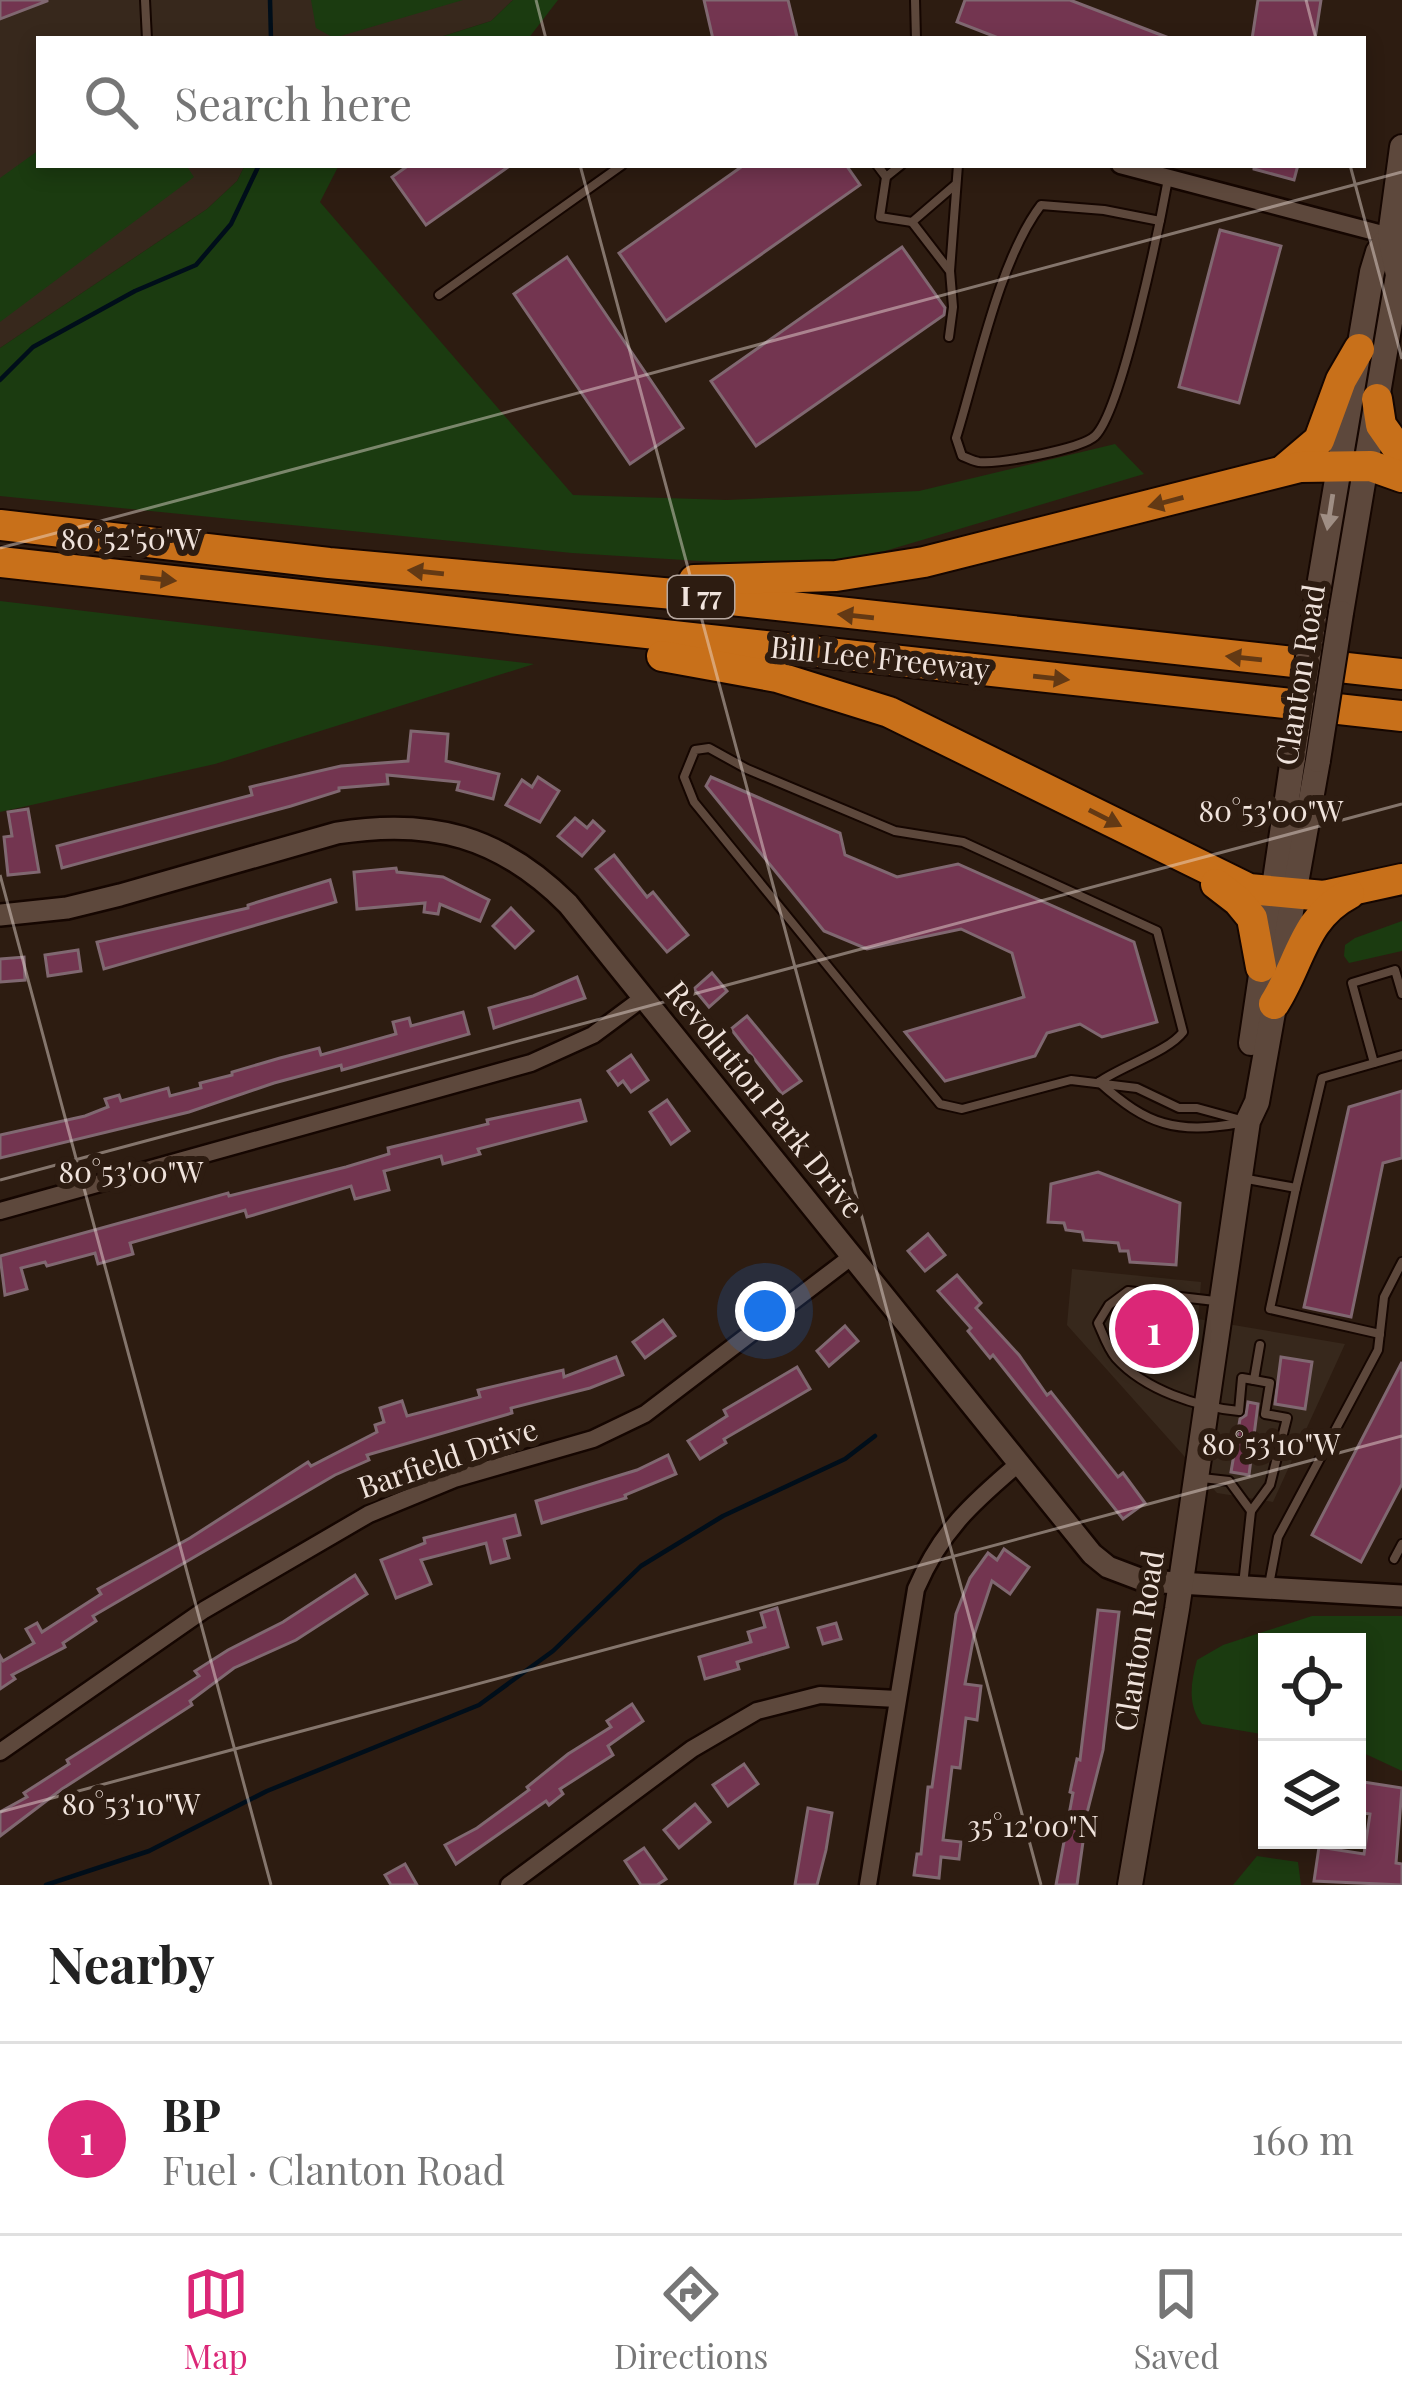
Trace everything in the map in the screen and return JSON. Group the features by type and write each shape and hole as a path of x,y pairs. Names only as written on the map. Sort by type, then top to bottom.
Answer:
{"highway":[{"path":"1279,471 1298,461 1319,440 1341,380 1382,352"},
{"path":"1377,399 1381,425 1402,455"},
{"path":"472,577 625,575 760,581 873,572 970,553 1279,471 1352,466 1384,468 1402,477"},
{"name":"Bill Lee Freeway","path":"0,525 1402,674"},
{"name":"Bill Lee Freeway","path":"0,562 1402,716"},
{"path":"559,624 647,654 777,677 889,712 1249,889 1282,894 1354,892 1402,879"},
{"path":"1207,870 1210,880 1252,918 1262,968"},
{"path":"1274,1004 1293,975 1308,930 1326,908 1354,892"}],"main road":[{"name":"Clanton Road","path":"1352,466 1377,399 1382,352 1373,265 1396,237 1402,147"},
{"name":"Clanton Road","path":"1248,1121 1243,1100 1262,968 1282,894 1352,466 1382,352"},
{"name":"Clanton Road","path":"1130,1885 1248,1121 1257,1102 1274,1004 1282,894"}],"street":[{"path":"1132,168 1396,237"},
{"name":"Revolution Park Drive","path":"0,916 119,896 337,833 415,827 478,842 535,874 568,904 1084,1546 1108,1567 1144,1581 1402,1596"},
{"path":"0,1211 531,1063 593,1035 643,998"},
{"name":"Barfield Drive","path":"0,1752 204,1610 369,1514 454,1479 593,1438 645,1414 851,1257"},
{"path":"868,1885 912,1604 928,1560 954,1522 1018,1464"},
{"path":"509,1885 692,1749 757,1711 820,1695 897,1699"}],"lane":[{"path":"145,0 147,36"},
{"path":"914,0 915,36"},
{"path":"439,295 618,168"},
{"path":"879,168 886,177"},
{"path":"898,168 886,177 880,217 912,222 950,272"},
{"path":"949,337 958,168"},
{"path":"1160,221 1041,205 1029,220 1001,289 956,438 962,456 980,462 1075,447 1097,435 1115,391 1160,221 1168,177"},
{"path":"912,222 956,184"},
{"path":"1100,1082 1128,1063 1174,1045 1184,1032 1157,931 963,842 895,831 747,769 709,748 695,750 684,777 694,802 940,1104 962,1109 1071,1080 1137,1088 1179,1108 1248,1121"},
{"path":"1374,1064 1352,983 1395,970 1402,994"},
{"path":"1380,1334 1270,1309 1322,1078 1402,1055"},
{"path":"1100,1082 1129,1109 1173,1128 1248,1121"},
{"path":"1240,1178 1296,1188"},
{"path":"1269,1587 1278,1537 1378,1350 1384,1297 1402,1262"},
{"path":"1222,1301 1128,1292 1109,1305 1098,1323 1114,1356 1145,1380 1205,1408 1239,1411 1242,1378 1270,1383 1265,1414 1287,1418 1270,1485 1251,1511 1243,1586"},
{"path":"1254,1381 1260,1345"},
{"path":"1196,1477 1229,1481 1251,1511"},
{"path":"1394,1559 1402,1544"}],"shaded area":[{"path":"0,0 513,0 491,21 444,36 36,36 36,168 244,168 237,181 207,209 0,348"},
{"path":"1072,1269 1201,1282 1198,1319 1345,1344 1273,1502 1217,1493 1067,1325"}],"green space":[{"path":"311,0 463,0 341,36 316,28"},
{"path":"513,0 558,0 530,36 444,36 491,21"},
{"path":"36,152 36,168 188,168 194,177 0,322 0,178"},
{"path":"244,168 337,168 320,202 573,495 727,500 919,491 1115,444 1144,474 885,551 798,567 572,553 0,496 0,348 207,209 237,181"},
{"path":"0,601 534,664 215,764 0,812"},
{"path":"1402,921 1402,951 1349,963 1344,956 1345,945 1355,938"},
{"path":"1312,1616 1402,1616 1402,1771 1366,1754 1366,1633 1260,1633"},
{"path":"1258,1634 1258,1733 1202,1724 1197,1717 1192,1693 1197,1660"},
{"path":"1257,1856 1298,1862 1301,1885 1233,1885"}],"building":[{"path":"0,0 47,0 47,1 0,19"},
{"path":"704,0 788,0 797,36 712,36"},
{"path":"965,0 1070,0 1164,36 993,36 957,22"},
{"path":"1258,0 1321,0 1315,36 1252,36"},
{"path":"405,168 507,168 426,225 392,177"},
{"path":"740,168 848,168 860,185 666,321 619,253"},
{"path":"1254,168 1297,168 1294,180"},
{"path":"1220,230 1281,246 1239,403 1179,387"},
{"path":"902,247 945,308 944,315 756,446 711,381"},
{"path":"567,257 683,428 630,464 514,294"},
{"path":"411,731 448,734 446,761 499,774 493,799 457,790 459,782 387,775 388,784 339,788 291,806 62,868 57,846 252,795 250,787 341,766 408,761"},
{"path":"538,777 559,791 540,822 506,805 522,780 532,787"},
{"path":"711,777 840,833 845,855 897,877 958,864 1134,942 1157,1022 1102,1037 1080,1024 1047,1033 1035,1056 945,1081 905,1032 1024,997 1012,953 961,929 867,949 824,931 706,786"},
{"path":"28,809 39,872 8,875 4,837 12,836 8,812"},
{"path":"575,818 587,828 593,821 604,831 582,856 558,836"},
{"path":"614,855 647,897 653,892 688,935 667,952 596,869"},
{"path":"396,868 397,872 443,877 489,900 480,921 440,904 438,914 424,912 425,903 357,909 354,872"},
{"path":"330,880 336,902 104,969 97,942 248,908"},
{"path":"511,908 533,931 515,948 493,926"},
{"path":"78,950 81,971 48,976 45,955"},
{"path":"24,957 25,980 0,982 0,959"},
{"path":"712,973 727,991 709,1007 694,989"},
{"path":"577,977 585,998 494,1028 489,1008"},
{"path":"463,1012 469,1034 342,1070 341,1065 274,1083 189,1112 0,1158 0,1135 85,1116 108,1107 105,1099 119,1095 121,1101 168,1088 170,1096 280,1058 319,1048 321,1055 396,1034 393,1022 409,1018 411,1026"},
{"path":"747,1016 801,1081 782,1094 731,1029"},
{"path":"631,1055 648,1080 631,1092 608,1071"},
{"path":"1402,1091 1402,1158 1383,1163 1351,1317 1304,1307 1349,1107"},
{"path":"580,1100 586,1121 478,1149 480,1154 443,1164 441,1156 384,1171 389,1190 355,1199 351,1186 247,1217 245,1210 130,1243 133,1254 98,1264 95,1253 21,1268 27,1289 5,1295 0,1256 228,1193 346,1167 389,1154 388,1148 488,1124 487,1120"},
{"path":"667,1100 689,1131 671,1144 650,1112"},
{"path":"1098,1172 1180,1203 1176,1265 1130,1262 1128,1251 1120,1251 1118,1243 1084,1240 1082,1232 1066,1230 1064,1223 1048,1222 1051,1184"},
{"path":"928,1234 945,1255 925,1271 908,1251"},
{"path":"957,1275 981,1303 976,1308 1047,1395 1051,1392 1118,1477 1123,1473 1145,1503 1123,1519 993,1355 990,1358 938,1291"},
{"path":"1121,1309 1138,1312 1135,1338 1117,1336"},
{"path":"663,1320 675,1336 645,1358 633,1342"},
{"path":"845,1326 858,1341 829,1366 817,1351"},
{"path":"616,1357 623,1375 590,1388 367,1455 369,1460 335,1475 93,1616 96,1621 63,1643 65,1647 12,1675 15,1679 0,1689 0,1656 3,1661 34,1643 26,1629 37,1623 42,1632 101,1594 98,1589 190,1538 308,1462 311,1466 377,1432 375,1425 384,1422 380,1408 402,1401 407,1416 480,1397 478,1390 563,1370 564,1377"},
{"path":"1281,1357 1312,1362 1305,1409 1275,1404"},
{"path":"1402,1362 1402,1484 1361,1562 1312,1535"},
{"path":"797,1367 810,1389 724,1439 726,1443 700,1459 688,1441 727,1416 724,1410"},
{"path":"1248,1402 1258,1404 1249,1475 1231,1472 1240,1419 1246,1415"},
{"path":"668,1455 676,1474 626,1498 542,1523 536,1501 637,1470"},
{"path":"515,1515 520,1535 504,1539 509,1558 491,1563 486,1543 421,1560 431,1584 396,1598 381,1560 425,1543 424,1538"},
{"path":"1004,1549 1029,1567 1010,1594 992,1581 974,1635 965,1684 981,1686 977,1720 966,1718 960,1768 952,1767 943,1840 961,1842 959,1859 941,1857 939,1878 914,1875 917,1854 921,1854 928,1787 932,1787 956,1614 970,1578 988,1553 997,1560"},
{"path":"355,1575 367,1594 296,1640 234,1668 190,1701 192,1705 62,1789 0,1836 0,1812 27,1797 24,1793 69,1764 67,1760 199,1676 195,1671"},
{"path":"777,1608 788,1647 737,1662 739,1669 705,1679 699,1657 751,1642 748,1632 765,1627 761,1613"},
{"path":"1098,1610 1119,1612 1103,1750 1087,1813 1077,1885 1056,1885 1070,1792 1080,1760"},
{"path":"836,1623 841,1639 823,1644 818,1628"},
{"path":"632,1704 643,1721 608,1746 613,1755 560,1789 563,1794 549,1805 546,1801 456,1864 445,1845 529,1790 568,1754 611,1727 607,1721"},
{"path":"744,1764 758,1784 728,1806 713,1785"},
{"path":"1366,1782 1402,1788 1396,1863 1402,1864 1402,1885 1314,1881 1319,1849 1364,1854 1370,1814 1366,1813"},
{"path":"695,1804 710,1822 679,1848 664,1830"},
{"path":"808,1808 832,1813 826,1850 817,1885 795,1885"},
{"path":"644,1848 666,1879 657,1885 641,1885 625,1861"},
{"path":"405,1864 417,1885 391,1885 385,1875"}],"waterway":[{"path":"270,0 271,36"},
{"path":"0,380 33,347 135,291 196,265 231,224 258,168"},
{"path":"46,1885 149,1851 267,1791 479,1705 553,1651 641,1566 723,1516 845,1459 875,1436"}],"place":[{"name":"BP","path":"1154,1329"}]}
